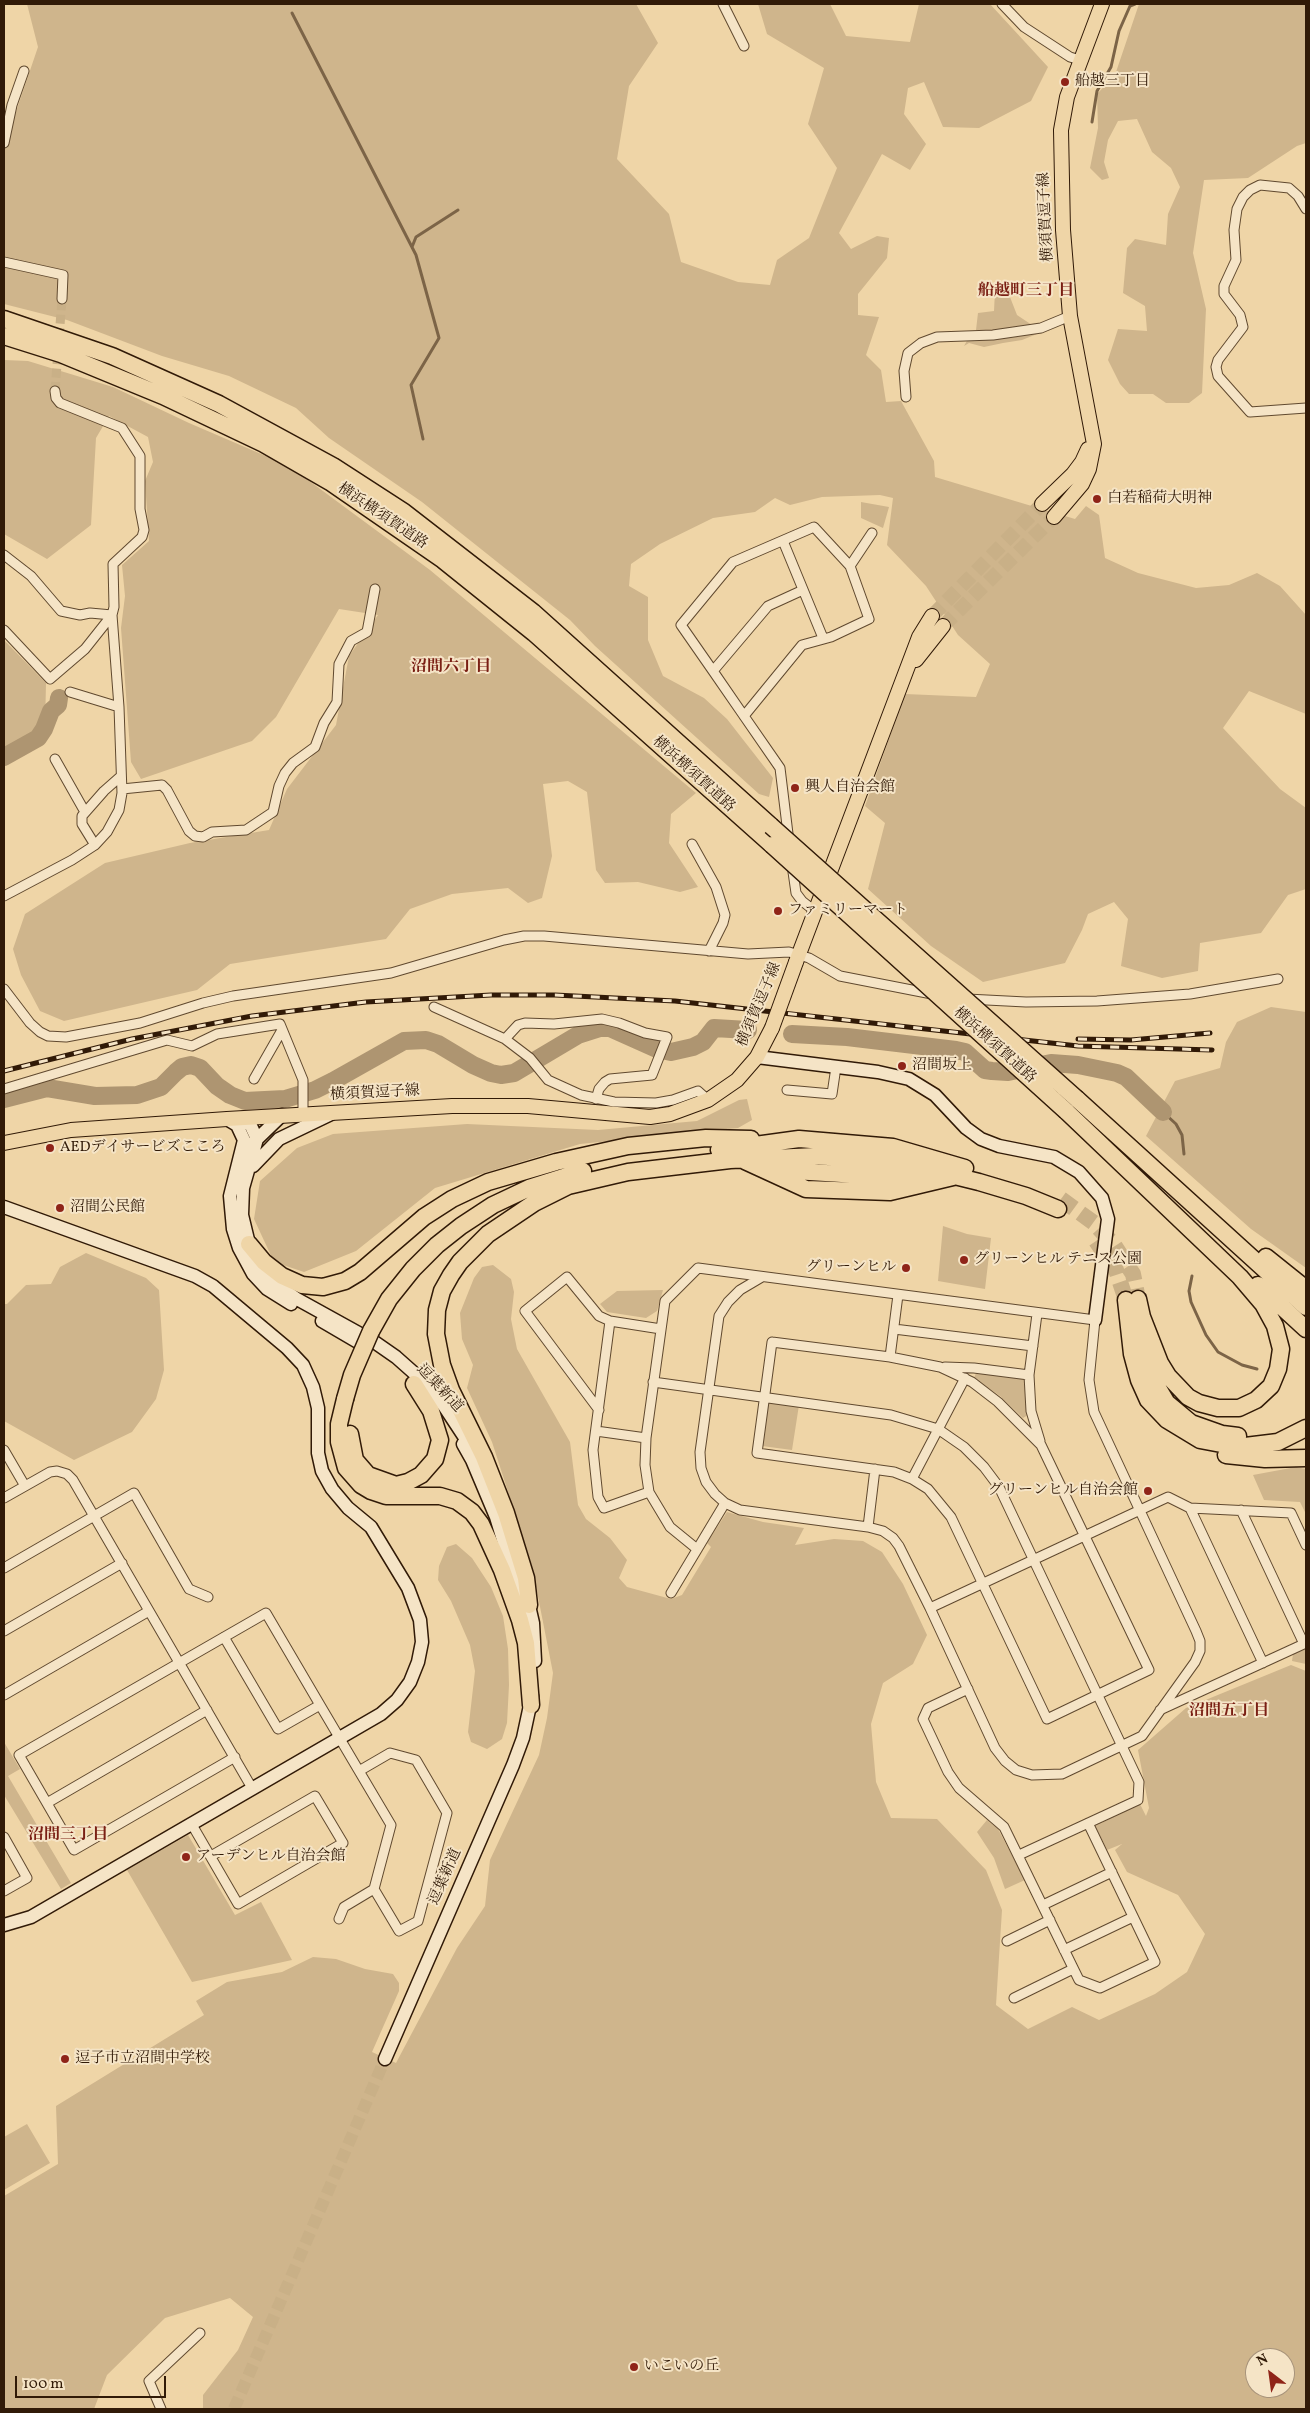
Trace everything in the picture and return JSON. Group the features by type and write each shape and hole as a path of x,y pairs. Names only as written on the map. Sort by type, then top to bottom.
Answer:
{"highway":[{"name":"横浜横須賀道路","path":"4,319 112,356 219,404 333,466 404,512 533,612 771,826 1071,1105 1306,1329"},
{"name":"横浜横須賀道路","path":"4,336 110,373 204,414 264,444 355,498 443,560 526,627 772,845 1071,1105 1149,1164 1306,1307"},
{"path":"1071,1105 1240,1277 1263,1304 1275,1326 1281,1349 1278,1369 1271,1386 1256,1400 1239,1408 1218,1408 1199,1403 1179,1389 1168,1376 1132,1299 1135,1367 1143,1390 1172,1432 1187,1443 1205,1451 1247,1458 1306,1458"},
{"path":"249,1244 264,1262 282,1276 302,1284 322,1287 345,1280 360,1272 411,1227 452,1199 488,1182 520,1171 590,1154 650,1144 724,1138 774,1141 799,1140 893,1146 939,1170 1059,1204 1000,1176 939,1170 902,1163 850,1158 816,1156 748,1159 697,1162 644,1169 568,1186 515,1203 460,1237 419,1276 374,1334"},
{"path":"414,1384 432,1410 440,1440 439,1449 429,1467 408,1482 396,1485 368,1475 359,1465 350,1440 349,1401 352,1375 374,1334 389,1299 424,1256 461,1226 508,1197 558,1178 608,1166 738,1148 774,1141"},
{"path":"748,1159 794,1171 939,1170"},
{"path":"748,1159 781,1178 806,1188 815,1189 890,1192 915,1186 939,1170"},
{"path":"1149,1164 1306,1289"},
{"path":"529,1605 526,1578 496,1486 473,1433 456,1402 442,1365 436,1334 436,1322 442,1291 450,1275 474,1247 507,1220 534,1203 568,1186"},
{"path":"1142,1317 1141,1334 1148,1371 1167,1403 1192,1423 1222,1434 1245,1436 1272,1432 1306,1416"},
{"path":"349,1401 340,1424 339,1442 346,1468 361,1485 386,1496 440,1496 456,1501 472,1512 481,1524 502,1570 520,1620 526,1643 531,1705"},
{"path":"1157,1411 1186,1433 1200,1440 1224,1446 1250,1446 1270,1443 1287,1438 1306,1428"}],"main road":[{"name":"横須賀逗子線","path":"1054,517 1082,484 1093,456 1093,434 1070,316 1063,230 1061,130 1067,97 1102,4"},
{"path":"1042,504 1082,462 1093,434"},
{"name":"横須賀逗子線","path":"282,1116 304,1109 333,1113 528,1106 650,1117 670,1114 708,1100 737,1080 757,1057 772,1028 919,636 932,616"},
{"name":"横須賀逗子線","path":"898,691 915,662 943,626"},
{"path":"4,1143 71,1130 282,1116"}],"street":[{"path":"723,4 744,46"},
{"path":"1002,4 1024,27 1070,57 1080,60"},
{"path":"4,143 12,104 24,71"},
{"path":"1306,209 1298,196 1289,188 1260,185 1250,190 1243,197 1237,209 1234,230 1236,260 1224,286 1224,294 1240,315 1243,327 1218,360 1216,367 1218,376 1250,412 1306,408"},
{"path":"4,262 64,275 62,299"},
{"path":"906,397 904,372 908,352 921,343 937,337 994,335 1042,328 1070,316"},
{"path":"4,896 72,860 94,845 107,832 119,810 122,789 119,707 112,615 114,607 113,564 142,537 144,530 140,509 140,456 122,428 60,403 56,398 55,391"},
{"path":"744,716 802,645 831,636 869,619 850,566 814,527 733,562 681,625 782,773 794,886 802,901 816,912"},
{"path":"850,566 872,533"},
{"path":"783,541 823,638"},
{"path":"4,555 31,576 61,611 80,615 90,613 112,615"},
{"path":"122,789 162,785 167,790 189,831 195,836 203,837 212,832 246,830 274,812 279,786 285,773 293,763 315,747 324,723 337,702 339,664 351,641 366,632 374,589"},
{"path":"713,671 768,606 803,590"},
{"path":"4,630 50,679 85,649 112,615"},
{"path":"70,692 119,707"},
{"path":"55,759 85,812"},
{"path":"94,845 82,824 82,816 104,791 121,776"},
{"path":"692,844 716,887 725,915 723,923 708,951"},
{"path":"4,989 30,1023 40,1032 48,1036 66,1036 140,1023 203,1003 234,996 391,973 504,940 524,936 544,936 748,954 789,952 797,958 840,976 980,1001 1097,1001 1190,994 1278,979"},
{"path":"434,1007 506,1039 533,1062 548,1080 564,1089 596,1099 656,1103 673,1100 698,1091 708,1100"},
{"path":"506,1039 518,1025 525,1023 554,1024 602,1019 645,1033 667,1037 652,1075 605,1082 599,1089 596,1099"},
{"path":"4,1089 167,1040 192,1046 217,1034 280,1024 303,1084 304,1109"},
{"path":"254,1080 282,1030"},
{"path":"757,1057 878,1072 910,1079 935,1095 966,1128 981,1139 999,1146 1054,1158 1072,1166 1087,1179 1102,1198 1108,1219 1090,1361 1090,1396 1104,1434 1200,1641 1200,1651 1194,1662 1142,1736 1062,1774 1032,1775 1016,1770 1004,1761 995,1748 899,1546 883,1531 868,1527 740,1510 725,1503 715,1494 706,1482 701,1468 700,1452 719,1316 728,1302 740,1290 762,1277"},
{"path":"787,1090 832,1094 836,1067"},
{"path":"243,1169 279,1139 333,1113"},
{"path":"243,1169 257,1138 282,1116"},
{"path":"243,1118 252,1126 257,1138"},
{"path":"227,1119 237,1125 244,1140 243,1169"},
{"name":"逗葉新道","path":"243,1169 242,1205 244,1225 249,1244 261,1268 272,1281 373,1341 396,1357 414,1373 444,1406 476,1454 492,1487 533,1623 535,1663 531,1705 523,1738 513,1765 384,2059"},
{"name":"逗葉新道","path":"243,1169 230,1196 233,1229 239,1248 253,1274 267,1289 368,1348 414,1384 439,1411 464,1445 496,1517 526,1620 531,1664 531,1705"},
{"path":"4,1207 195,1276 213,1286 288,1348 303,1365 313,1387 318,1408 318,1453 322,1471 332,1489 348,1508 371,1527 384,1547 415,1603 420,1620 422,1642 418,1662 410,1682 397,1700 368,1722 339,1737 31,1917 4,1926"},
{"path":"697,1549 670,1527 650,1492 645,1465 646,1438 665,1301 698,1268 1037,1314 1095,1320"},
{"path":"599,1410 525,1311 567,1277 599,1316 610,1322 661,1328"},
{"path":"890,1357 898,1295"},
{"path":"1029,1375 974,1368 940,1367 890,1357 772,1342 757,1453 894,1472 912,1479 928,1489 951,1517 1047,1718 1149,1670 1041,1445 1032,1411 1029,1375 1037,1314"},
{"path":"610,1322 593,1450 598,1496 604,1508 650,1492"},
{"path":"894,1329 1033,1346"},
{"path":"940,1367 965,1378 998,1402 1041,1445"},
{"path":"912,1479 965,1378"},
{"path":"654,1382 891,1415 938,1429 964,1447 984,1467 999,1487 1139,1782 1138,1800 1019,1855"},
{"path":"596,1431 646,1438"},
{"path":"4,1450 25,1486"},
{"path":"868,1527 875,1469"},
{"path":"4,1498 50,1472 57,1471 67,1474 73,1480 252,1788"},
{"path":"4,1568 134,1493 189,1589 208,1597"},
{"path":"930,1608 1168,1497 1190,1508 1291,1513 1306,1545"},
{"path":"671,1593 725,1503"},
{"path":"1190,1508 1263,1663"},
{"path":"1160,1710 1305,1643 1241,1510"},
{"path":"4,1631 122,1563"},
{"path":"4,1695 150,1611"},
{"path":"235,1757 74,1850 19,1755 266,1613 391,1825 374,1889 344,1907 340,1919"},
{"path":"224,1637 278,1729 320,1705"},
{"path":"968,1689 928,1708 923,1719 948,1772 959,1788 1004,1827 1079,1980 1100,1988 1155,1962 1088,1822"},
{"path":"47,1803 207,1710"},
{"path":"359,1771 390,1753 416,1760 447,1813 418,1921 399,1931 374,1889"},
{"path":"191,1823 210,1856 238,1904 343,1843 316,1796 210,1856"},
{"path":"4,1837 27,1878 4,1891"},
{"path":"1043,1905 1112,1872"},
{"path":"1064,1950 1133,1916"},
{"path":"1007,1941 1050,1920"},
{"path":"1014,1998 1073,1969"},
{"path":"161,2409 148,2381 200,2333"}],"shaded area":[{"path":"27,4 636,4 658,43 629,86 617,159 669,214 681,262 738,282 770,285 777,260 809,238 837,168 808,124 824,68 767,34 758,4 830,4 846,36 910,42 919,4 990,4 1048,67 1031,101 979,128 943,127 924,82 908,88 904,114 926,144 910,170 882,154 839,233 851,249 877,236 889,238 887,258 858,294 858,315 879,317 866,355 881,370 886,402 901,401 934,461 935,477 1075,519 1086,506 1099,515 1105,558 1138,573 1196,588 1229,585 1257,573 1280,586 1306,615 1306,714 1249,691 1223,728 1280,789 1306,808 1306,889 1288,895 1261,933 1200,943 1198,971 1162,978 1121,966 1128,919 1114,902 1088,914 1065,963 983,982 931,946 868,889 885,823 865,806 905,694 976,697 990,664 958,635 926,586 887,545 893,498 880,495 822,497 790,505 775,498 755,512 713,518 660,544 631,564 629,586 648,597 648,640 663,676 704,698 727,719 773,778 769,797 759,794 595,646 570,620 422,502 329,438 296,408 229,376 162,356 67,320 4,304 4,147 38,47"},
{"path":"1139,4 1306,4 1306,143 1297,146 1248,178 1204,180 1193,253 1206,309 1202,393 1189,403 1166,403 1153,394 1129,394 1120,384 1108,360 1118,329 1147,331 1145,306 1123,293 1127,248 1135,239 1166,245 1168,214 1180,187 1171,168 1152,152 1137,119 1118,121 1108,140 1104,162 1109,178 1102,180 1090,168 1098,128 1097,94 1115,75"},
{"path":"995,291 1008,292 1017,315 1032,325 991,331 976,330 978,313 994,311"},
{"path":"1042,332 1022,340 984,347 969,343 964,346 968,339 1016,337"},
{"path":"4,360 28,361 113,387 189,423 289,466 430,570 696,793 671,814 669,843 698,887 680,892 638,882 605,883 596,870 587,792 568,781 543,784 552,856 542,898 528,903 508,888 452,894 410,909 386,939 230,964 197,990 64,1021 40,1011 21,975 13,949 25,914 105,863 190,843 269,830 287,789 336,725 349,656 378,615 339,609 276,717 252,741 141,779 131,762 121,628 125,596 122,565 149,541 145,481 153,462 148,437 109,416 96,438 91,525 47,559 4,534"},
{"path":"861,502 889,507 883,528 861,518"},
{"path":"4,640 46,683 45,728 8,758 4,769"},
{"path":"1271,1007 1306,1012 1306,1268 1251,1229 1146,1136 1175,1081 1220,1068 1226,1042 1237,1022"},
{"path":"747,1099 752,1120 738,1128 580,1144 435,1188 356,1251 304,1272 274,1262 254,1219 260,1181 297,1148 333,1134 467,1124 598,1130 697,1121 739,1100"},
{"name":"グリーンヒル テニス公園","path":"943,1226 967,1234 991,1238 985,1289 938,1281"},
{"path":"86,1253 146,1278 159,1290 164,1370 156,1399 132,1432 74,1460 4,1421 4,1304 7,1304 26,1285 51,1284 60,1267"},
{"path":"493,1265 511,1279 514,1292 511,1319 517,1349 570,1442 578,1505 586,1519 610,1538 627,1560 619,1578 627,1587 671,1599 682,1595 711,1547 707,1543 727,1512 763,1522 804,1528 795,1545 834,1539 863,1541 882,1552 903,1584 927,1635 913,1664 883,1683 871,1724 876,1782 891,1818 937,1819 986,1870 1002,1910 996,2005 1028,2029 1072,2007 1099,2020 1155,1994 1187,1972 1205,1934 1178,1895 1127,1872 1115,1850 1122,1844 1107,1850 1095,1826 1140,1804 1146,1816 1149,1808 1138,1750 1186,1708 1291,1665 1306,1671 1306,2409 203,2409 203,2395 238,2350 253,2317 230,2298 165,2318 107,2375 94,2409 4,2409 4,2196 58,2164 56,2106 204,2015 196,2001 227,1982 282,1972 313,1957 336,1959 365,1969 393,1974 399,1983 399,1991 372,2052 396,2063 457,1948 485,1906 490,1860 539,1755 547,1718 553,1673 532,1566 492,1442 467,1388 473,1365 462,1339 460,1313 474,1278 482,1267"},
{"path":"663,1290 657,1311 646,1318 607,1312 600,1304 617,1291"},
{"path":"976,1373 1025,1378 1025,1399 1028,1415 1023,1418 1000,1396 974,1378"},
{"path":"769,1401 799,1405 792,1450 762,1446"},
{"path":"1296,1467 1306,1469 1306,1514 1300,1502 1264,1500 1253,1475"},
{"path":"456,1544 472,1558 491,1587 503,1616 508,1649 507,1723 502,1739 487,1749 471,1742 468,1732 475,1671 470,1645 451,1601 438,1580 439,1566 447,1547"},
{"path":"1306,1649 1306,1664 1292,1661 1293,1654"},
{"path":"4,1742 20,1769 8,1776 71,1883 61,1889 4,1795"},
{"path":"987,1820 998,1829 1025,1880 1005,1889 994,1858 977,1832"},
{"path":"188,1835 235,1915 261,1902 292,1960 192,1982 127,1870"},
{"path":"27,2124 50,2163 4,2190 4,2137"}],"waterway":[{"path":"1092,122 1097,91 1111,67 1119,31 1130,6 1135,4"},
{"path":"292,13 416,255 439,338 411,385 423,439"},
{"path":"412,247 416,237 458,210"},
{"path":"4,757 38,738 44,729 51,711 58,705 59,698"},
{"path":"4,1099 47,1088 95,1096 137,1095 161,1087 182,1067 191,1065 200,1068 217,1086 230,1095 245,1101 285,1099 315,1090 404,1041 426,1040 438,1044 473,1065 501,1075 514,1073 578,1035 600,1028 610,1028 657,1049 671,1052 693,1047 703,1042 714,1028 748,1030"},
{"path":"792,1034 847,1037 956,1050 965,1052 985,1070 992,1071 1008,1072 1051,1063 1078,1065 1117,1073 1126,1077 1163,1112"},
{"path":"1163,1112 1176,1124 1182,1135 1184,1154"},
{"path":"1192,1276 1189,1291 1191,1302 1206,1335 1218,1352 1242,1365 1257,1369"}],"tunnel":[{"path":"55,391 62,299"},
{"path":"932,616 1042,504"},
{"path":"943,626 1054,517"},
{"path":"1061,1199 1094,1223 1114,1245 1133,1274 1138,1299"},
{"path":"1096,1241 1116,1270 1126,1300"},
{"path":"234,2409 385,2059"}],"railway":[{"path":"4,1071 132,1039 252,1016 366,1002 491,995 555,995 675,1001 1078,1046 1212,1050"},
{"path":"1078,1039 1131,1040 1210,1033"}],"place":[{"name":"船越三丁目","path":"1065,82"},
{"name":"白若稲荷大明神","path":"1097,499"},
{"name":"興人自治会館","path":"795,788"},
{"name":"ファミリーマート","path":"778,911"},
{"name":"沼間坂上","path":"902,1066"},
{"name":"AEDデイサービズこころ","path":"50,1148"},
{"name":"沼間公民館","path":"60,1208"},
{"name":"グリーンヒル テニス公園","path":"964,1260"},
{"name":"グリーンヒル","path":"906,1268"},
{"name":"グリーンヒル自治会館","path":"1148,1491"},
{"name":"アーデンヒル自治会館","path":"186,1857"},
{"name":"逗子市立沼間中学校","path":"65,2059"},
{"name":"いこいの丘","path":"634,2367"}],"district":[{"name":"船越町三丁目","path":"1026,292"},
{"name":"沼間六丁目","path":"451,668"},
{"name":"沼間五丁目","path":"1229,1712"},
{"name":"沼間三丁目","path":"68,1836"}]}
